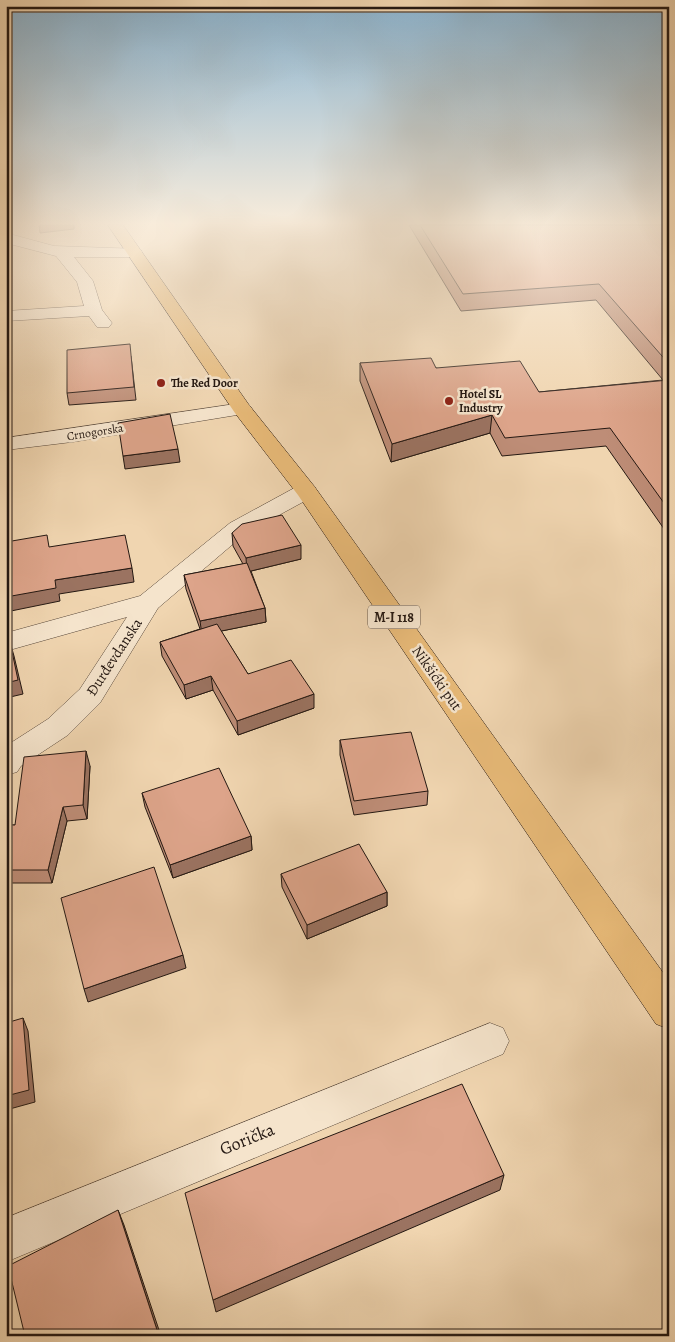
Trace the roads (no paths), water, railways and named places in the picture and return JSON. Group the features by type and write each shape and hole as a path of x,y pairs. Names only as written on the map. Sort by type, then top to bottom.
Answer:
{"main road":[{"name":"Nikšićki put","path":"159,288 242,409 306,491 669,1012"}],"street":[{"path":"6,316 98,317 87,288"},
{"name":"Crnogorska","path":"6,444 72,436 242,409"},
{"name":"Đurđevdanska","path":"6,764 10,758 58,727 90,696 149,602 238,528 306,491"},
{"name":"Đurđevdanska","path":"6,642 149,602"},
{"name":"Gorička","path":"6,1240 490,1041"}],"place":[{"name":"The Red Door","path":"161,383"},
{"name":"Hotel SL Industry","path":"449,401"}]}
